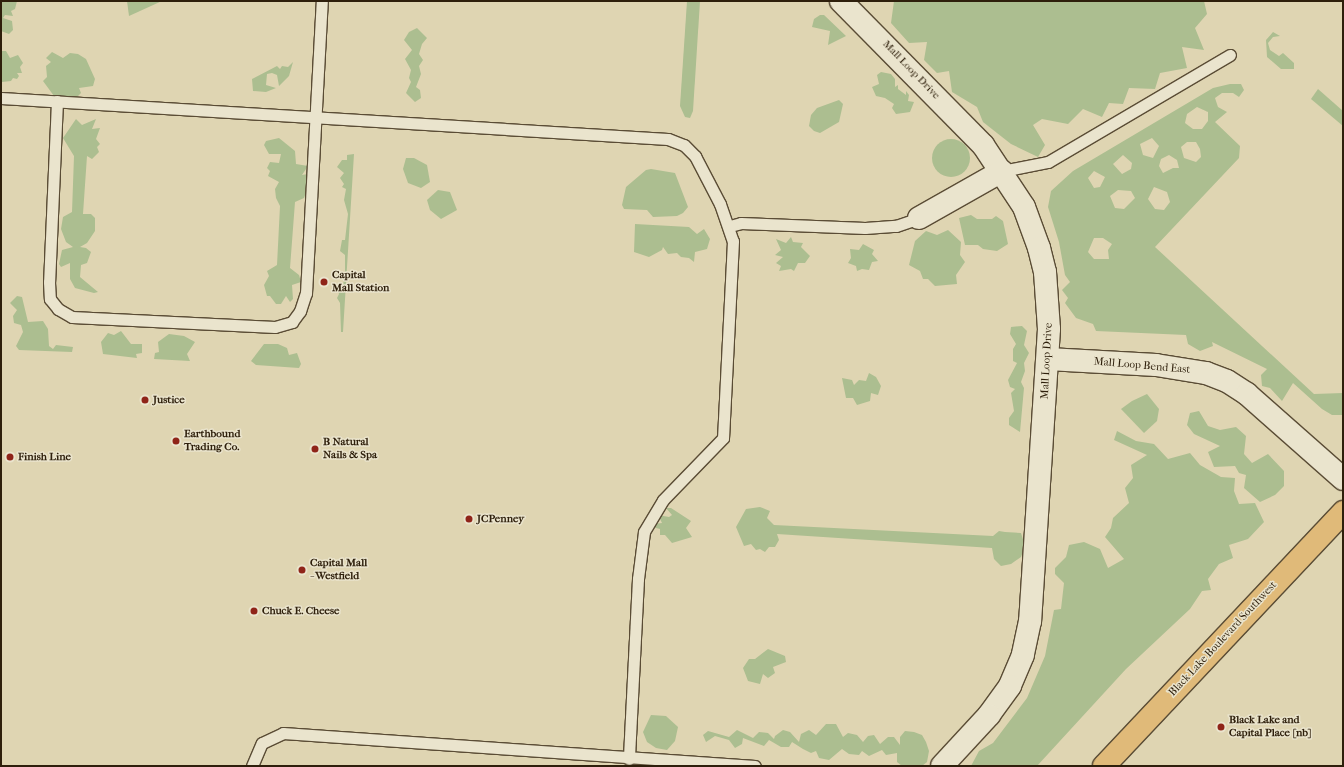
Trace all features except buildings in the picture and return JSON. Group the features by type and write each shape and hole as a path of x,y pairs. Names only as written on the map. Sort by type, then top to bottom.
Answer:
{"main road":[{"name":"Black Lake Boulevard Southwest","path":"1104,766 1343,512"}],"street":[{"name":"Mall Loop Drive","path":"841,1 957,117 983,145 1002,171 1024,207 1039,248 1048,299 1048,359 1032,604 1023,655 1010,686 989,715 942,766"},
{"path":"919,218 1002,171"},
{"name":"Mall Loop Bend East","path":"1048,359 1156,365 1206,373 1227,381 1247,394 1343,479"}],"lane":[{"path":"57,101 49,282 50,299 58,309 72,317 275,327 292,322 300,311 306,293 322,1"},
{"path":"1002,171 1048,162 1230,55"},
{"path":"1,98 668,139 684,145 695,156 730,226 733,241 723,438 663,500 644,532 638,579 629,759"},
{"path":"730,226 741,223 865,228 896,226 919,218"},
{"path":"252,766 262,743 283,733 629,759 755,766"}],"green space":[{"path":"1,1 17,1 15,9 11,11 13,16 5,15 3,18 12,21 13,30 9,34 1,31"},
{"path":"127,1 162,1 129,16"},
{"path":"687,1 700,1 693,111 690,118 685,117 680,106"},
{"path":"894,1 1204,1 1207,14 1195,28 1204,50 1182,47 1187,68 1160,73 1155,89 1129,88 1123,104 1109,103 1102,117 1083,109 1068,124 1042,119 1033,125 1045,145 1038,157 1011,144 983,122 977,107 952,92 949,71 937,73 924,60 927,42 909,43 891,23"},
{"path":"820,15 824,15 846,36 828,45 830,31 812,27 814,19"},
{"path":"417,28 427,38 422,44 419,54 423,60 419,66 421,74 416,87 420,90 421,98 415,102 406,93 411,82 409,78 411,70 405,59 412,50 404,40 409,32"},
{"path":"1273,32 1280,36 1273,37 1268,43 1270,50 1279,56 1283,53 1294,63 1294,69 1281,69 1267,57 1266,40"},
{"path":"1,51 6,51 10,58 18,55 23,63 20,67 22,73 17,73 19,76 17,79 13,78 11,81 2,82"},
{"path":"52,52 63,58 70,53 78,54 86,59 95,79 93,86 79,88 81,93 76,98 54,96 43,81 47,77 46,66 51,62 46,58"},
{"path":"293,62 289,76 279,86 277,75 272,73 267,74 266,85 276,88 266,92 253,91 252,79 277,66 280,69 282,66 288,67"},
{"path":"881,72 891,74 895,79 895,87 898,85 898,89 906,95 906,91 909,95 908,101 914,102 910,112 896,114 892,108 894,104 885,98 876,96 872,87 879,84 877,75"},
{"path":"1230,84 1241,84 1244,90 1239,97 1233,93 1222,93 1215,98 1218,107 1227,112 1215,122 1240,146 1239,158 1155,247 1314,394 1343,393 1343,415 1332,415 1322,409 1293,383 1282,401 1270,388 1262,386 1261,375 1267,369 1212,342 1213,346 1200,351 1188,344 1186,335 1096,331 1093,324 1076,318 1065,303 1068,298 1062,290 1070,282 1065,275 1059,242 1048,207 1051,191 1073,171 1213,88","holes":["1197,107 1208,112 1208,121 1202,129 1193,129 1185,123 1187,114","1152,138 1159,146 1153,158 1143,155 1140,144","1187,142 1196,142 1200,149 1201,157 1196,162 1184,158 1181,147","1123,155 1132,163 1131,169 1122,174 1113,164","1169,155 1177,160 1179,168 1173,168 1163,173 1159,166 1161,159","1094,171 1105,177 1100,187 1094,188 1088,178","1154,187 1167,192 1170,202 1164,210 1155,209 1148,199","1118,190 1131,191 1135,198 1124,209 1115,208 1110,196","1094,238 1103,238 1112,244 1108,250 1109,259 1094,259 1088,252"]},
{"path":"1318,89 1343,111 1343,126 1311,99"},
{"path":"839,100 843,104 839,122 820,133 814,131 809,126 811,115 817,108"},
{"path":"76,119 82,125 96,119 92,129 100,128 96,139 100,144 97,147 99,152 92,159 87,156 83,214 91,214 95,218 95,231 87,243 80,247 86,248 91,252 87,263 81,265 80,277 98,292 94,293 75,288 70,279 70,263 61,267 59,264 62,250 73,247 66,242 61,229 63,217 72,212 74,156 63,138"},
{"path":"279,138 295,151 296,164 308,166 302,175 308,174 310,182 306,183 307,190 304,198 295,202 290,268 299,275 301,282 292,285 293,299 290,302 286,296 281,304 276,304 270,296 267,296 264,285 269,276 267,271 277,265 280,206 276,198 275,189 279,182 268,176 270,171 267,168 270,162 279,163 281,154 269,154 264,145 266,141"},
{"path":"947,139 955,139 965,144 969,151 969,165 965,172 955,177 947,177 937,172 935,169 932,162 932,154 937,144 940,142"},
{"path":"354,154 343,332 341,332 340,303 337,298 339,294 337,287 343,285 345,274 345,255 340,251 342,240 345,240 348,214 344,200 346,189 342,187 344,184 340,178 344,173 337,167 342,160 347,160 347,155"},
{"path":"406,158 414,158 427,165 430,182 421,188 408,183 403,169"},
{"path":"651,169 675,173 688,207 683,213 677,216 653,217 647,210 624,209 622,205 626,187 646,170"},
{"path":"438,190 450,192 457,210 441,219 430,210 427,200"},
{"path":"971,215 977,219 992,219 996,216 1003,221 1008,244 997,251 983,249 978,245 965,245 959,218"},
{"path":"635,224 689,227 697,234 704,229 710,239 707,249 695,252 694,262 689,258 681,257 677,253 668,254 663,247 662,250 649,257 634,252"},
{"path":"948,230 961,242 960,255 965,262 956,275 957,284 935,286 928,279 923,279 920,271 909,265 915,241 926,231 937,235"},
{"path":"791,237 793,242 803,243 801,247 810,256 805,263 798,263 794,271 791,269 779,271 781,266 776,263 783,257 775,255 781,250 776,239 786,243"},
{"path":"863,244 874,250 872,254 878,261 872,262 869,270 862,269 857,271 856,266 848,263 851,258 850,249 859,250"},
{"path":"17,296 22,297 28,322 43,321 48,329 49,346 53,349 56,345 73,347 72,352 19,350 16,346 23,332 21,325 14,323 13,316 17,310 10,303"},
{"path":"1022,326 1027,331 1024,345 1029,353 1024,363 1025,371 1021,382 1024,388 1020,432 1009,425 1009,418 1014,411 1011,393 1015,389 1010,387 1008,380 1017,363 1013,361 1013,349 1016,344 1010,334 1011,327"},
{"path":"121,331 131,344 142,344 142,353 136,354 137,358 103,354 101,342 108,333 114,335"},
{"path":"169,334 184,336 195,342 187,354 190,361 154,359 155,353 159,352 158,342"},
{"path":"264,344 278,344 287,348 289,355 297,353 301,364 299,368 256,365 251,361"},
{"path":"869,373 876,377 881,386 878,395 871,393 870,401 857,405 853,398 846,398 842,378 852,380 854,385 859,380 866,381"},
{"path":"1147,394 1159,409 1157,421 1144,433 1121,409 1132,401"},
{"path":"1199,411 1208,426 1220,430 1236,427 1246,436 1244,454 1252,463 1268,454 1284,471 1284,486 1275,495 1260,502 1244,488 1246,475 1239,473 1235,466 1214,467 1208,452 1220,446 1194,434 1187,425 1190,413"},
{"path":"1117,431 1136,441 1154,444 1168,459 1190,453 1200,465 1221,477 1235,478 1234,491 1239,504 1255,503 1264,522 1248,539 1229,545 1233,558 1219,564 1208,579 1211,590 1202,591 1190,609 1126,669 1037,766 971,766 979,751 993,743 1027,698 1045,656 1054,610 1061,609 1064,583 1055,574 1055,568 1066,557 1069,545 1084,542 1100,549 1108,568 1124,559 1105,537 1111,528 1113,518 1129,503 1125,488 1133,478 1131,465 1147,455 1114,440"},
{"path":"760,507 770,511 767,518 774,525 993,536 999,531 1021,533 1025,546 1021,557 1011,564 1001,566 994,559 992,548 777,534 779,540 775,547 769,547 765,552 760,549 756,550 751,544 744,546 736,527 746,509"},
{"path":"666,508 671,508 691,521 686,528 692,537 672,543 665,535 660,535 660,529 652,527 653,524 662,523 658,515 669,517 672,515"},
{"path":"768,649 785,656 786,662 773,667 775,673 768,678 763,674 760,684 748,681 743,668 749,659 755,659"},
{"path":"651,715 666,716 678,727 675,741 667,750 656,748 647,742 643,732"},
{"path":"826,724 836,724 843,737 848,733 857,735 863,742 868,736 874,735 880,744 888,737 894,737 900,745 900,737 905,731 922,735 929,751 927,762 922,766 902,766 897,762 897,753 886,755 882,750 869,756 862,751 859,755 849,754 842,749 829,760 819,758 816,751 811,753 792,742 789,747 781,747 769,740 764,746 743,738 742,744 735,748 729,740 715,736 706,742 703,735 708,731 729,737 737,730 753,738 759,732 768,733 774,739 775,736 783,730 790,732 799,742 801,734 809,730 816,735"}],"place":[{"name":"Capital Mall Station","path":"324,282"},
{"name":"Justice","path":"145,400"},
{"name":"Earthbound Trading Co.","path":"176,441"},
{"name":"B Natural Nails & Spa","path":"315,449"},
{"name":"Finish Line","path":"10,457"},
{"name":"JCPenney","path":"469,519"},
{"name":"Capital Mall - Westfield","path":"302,570"},
{"name":"Chuck E. Cheese","path":"254,611"},
{"name":"Black Lake and Capital Place [nb]","path":"1221,727"}]}
